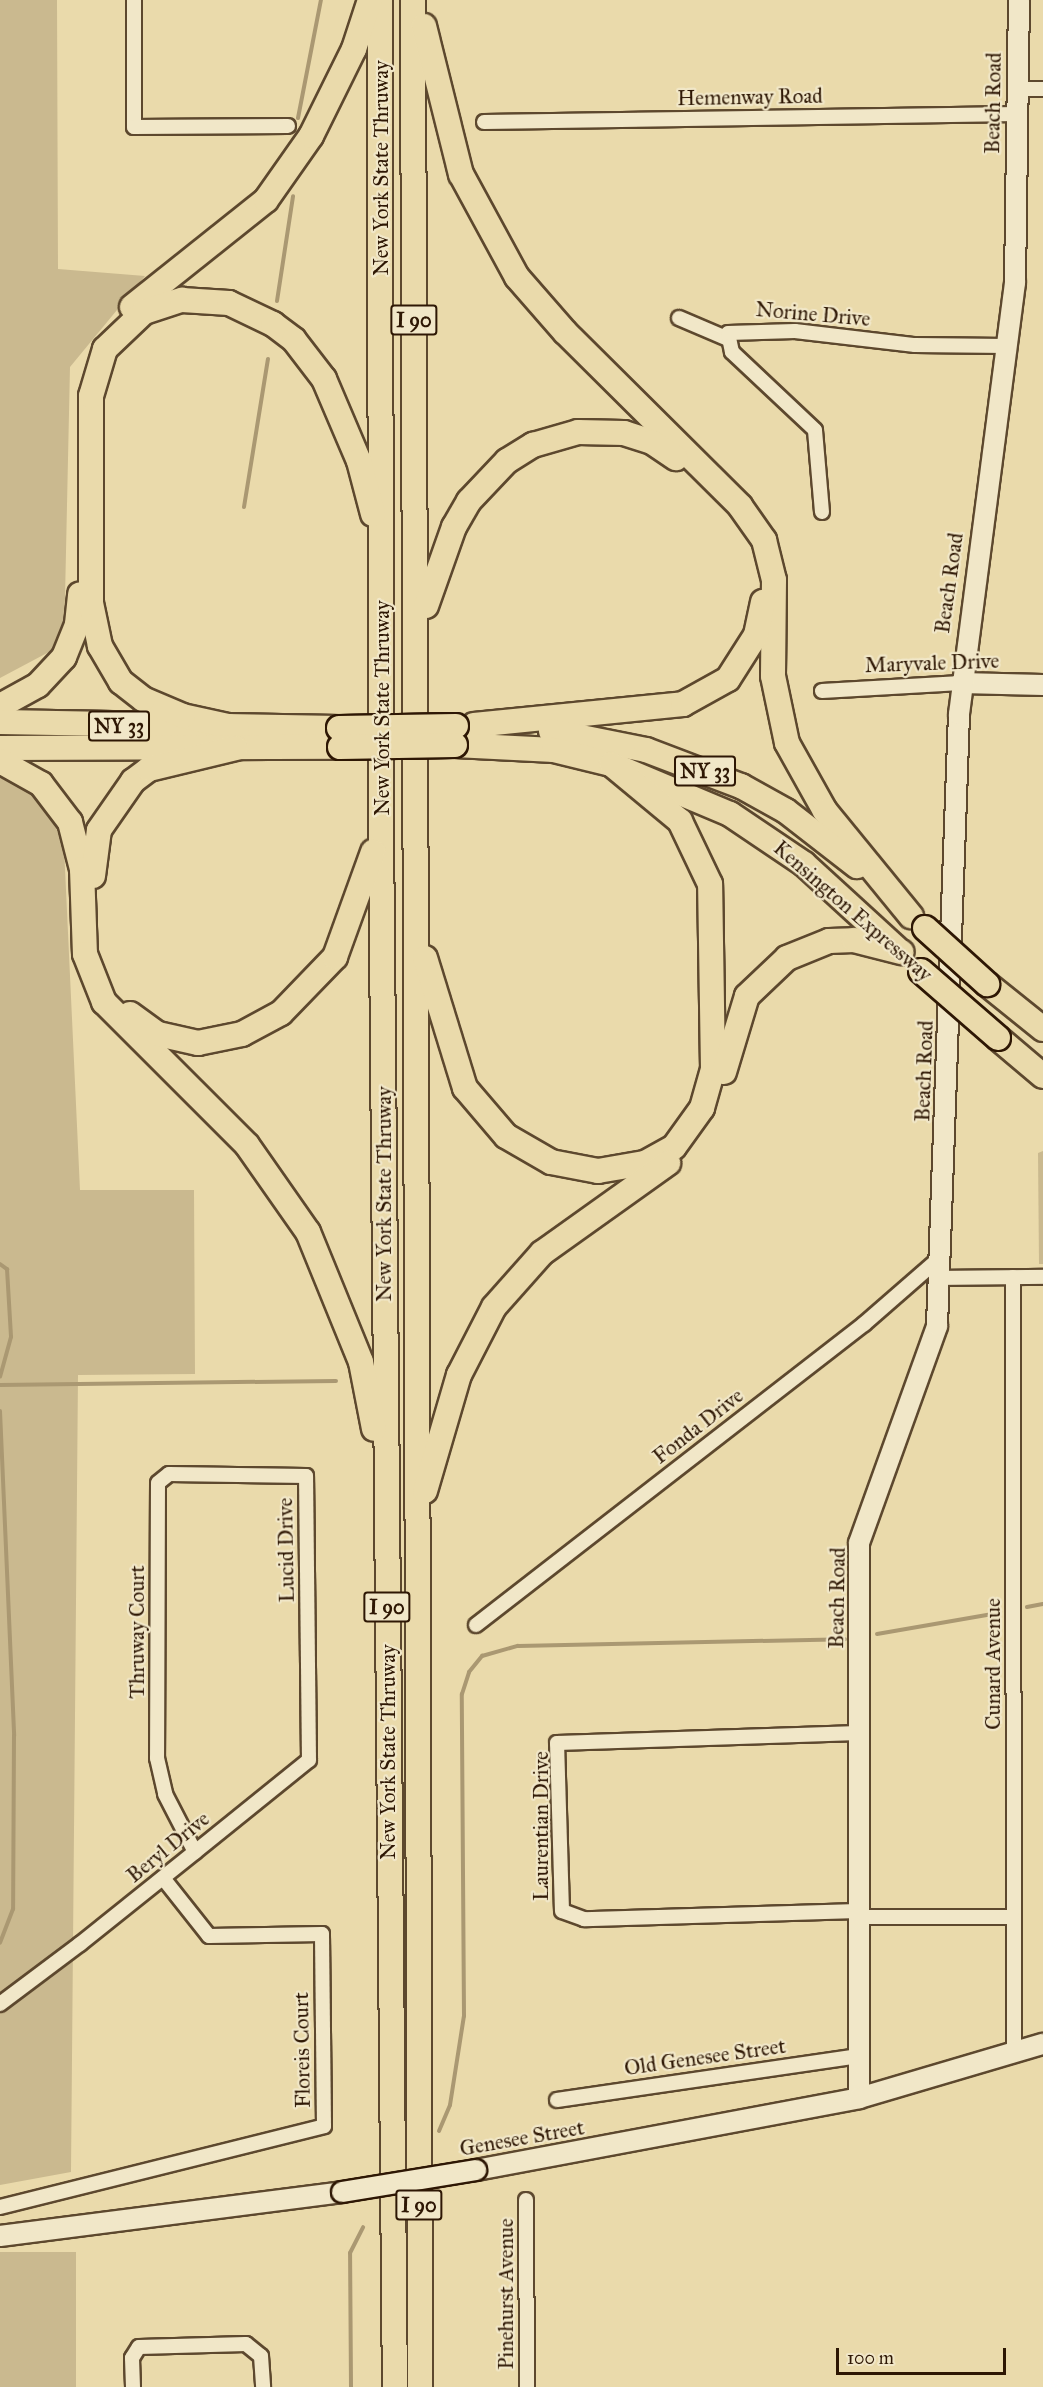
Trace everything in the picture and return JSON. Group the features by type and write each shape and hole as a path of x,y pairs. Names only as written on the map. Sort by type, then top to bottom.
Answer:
{"highway":[{"path":"0,706 51,673 77,624 82,392 96,345 122,314 241,226 266,200 311,136 354,50 370,0"},
{"name":"New York State Thruway","path":"380,0 381,826 395,2387"},
{"name":"New York State Thruway","path":"413,0 419,640 416,924 416,1529 420,2387"},
{"path":"418,0 461,174 517,277 558,325 740,506 764,540 774,580 773,676 788,743 825,811 918,922"},
{"path":"237,738 143,699 106,663 97,639 91,603 91,396 99,360 116,336 162,304 197,299 252,313 294,340 324,379 345,423 382,555"},
{"path":"419,640 433,579 469,501 507,461 557,437 600,430 652,442 672,454 751,539 764,580 762,612 746,656 717,687 657,711 462,732"},
{"name":"Kensington Expressway","path":"0,722 237,738"},
{"name":"Kensington Expressway","path":"462,732 554,750 610,764 730,814 771,839 1043,1076"},
{"name":"Kensington Expressway","path":"0,748 462,732 582,735 646,750 741,786 824,840 987,984 1043,1029"},
{"path":"237,738 149,769 120,794 99,830 93,864 95,955 122,1006 158,1034 198,1043 223,1040 262,1025 301,997 335,957 381,826"},
{"path":"0,761 41,784 70,822 82,869 85,954 104,1002 247,1145 294,1208 322,1259 361,1362 386,1491"},
{"path":"416,924 453,1062 477,1107 506,1136 551,1162 598,1172 645,1163 674,1147 702,1108 713,1069 710,884 680,821 610,764"},
{"path":"416,1529 446,1409 494,1307 542,1253 692,1142 713,1109 737,1019 758,981 803,947 829,941 854,940 901,952"}],"street":[{"path":"134,0 134,127 288,126"},
{"name":"Beach Road","path":"859,2098 859,1543 937,1326 942,1278 961,683 1015,283 1019,0"},
{"path":"1018,89 1043,89"},
{"name":"Hemenway Road","path":"484,122 1017,114"},
{"path":"679,318 726,338 732,352 815,430 822,512"},
{"name":"Norine Drive","path":"726,338 742,329 915,345 1006,346"},
{"name":"Maryvale Drive","path":"822,691 961,683 1043,684"},
{"name":"Fonda Drive","path":"476,1625 864,1324 942,1256"},
{"name":"Cunard Avenue","path":"1013,1277 1012,1917 1014,2051"},
{"path":"942,1278 1043,1277"},
{"name":"Thruway Court","path":"195,1852 165,1794 157,1758 158,1483 169,1474 234,1476"},
{"name":"Lucid Drive","path":"234,1476 306,1476 308,1695"},
{"name":"Beryl Drive","path":"0,2004 309,1760 308,1695"},
{"name":"Laurentian Drive","path":"858,1914 584,1919 562,1911 557,1743 859,1733"},
{"name":"Floreis Court","path":"0,2207 324,2127 322,1934 209,1936 162,1878"},
{"path":"858,1914 1012,1917"},
{"name":"Genesee Street","path":"0,2235 342,2192 476,2170 859,2098 1043,2044"},
{"name":"Old Genesee Street","path":"557,2100 859,2056"},
{"name":"Pinehurst Avenue","path":"526,2200 527,2387"},
{"path":"133,2387 132,2370 139,2347 246,2344 261,2356 263,2387"}],"shaded area":[{"path":"0,0 57,0 58,269 145,276 70,367 64,644 0,678"},
{"path":"0,777 44,799 64,847 80,1190 194,1190 195,1374 78,1375 71,2172 0,2185"},
{"path":"1043,1151 1043,1264 1039,1264 1038,1153"},
{"path":"0,2252 76,2252 76,2387 0,2387"}],"waterway":[{"path":"298,118 321,0"},
{"path":"277,301 293,196"},
{"path":"244,507 268,359"},
{"path":"0,1264 7,1269 11,1337 0,1377"},
{"path":"0,1385 336,1381"},
{"path":"0,1411 14,1736 13,1909 0,1943"},
{"path":"1027,1607 1043,1604"},
{"path":"877,1634 998,1613"},
{"path":"439,2131 450,2105 464,2016 462,1694 469,1672 482,1656 518,1646 845,1639"},
{"path":"351,2387 350,2253 363,2227"}]}
